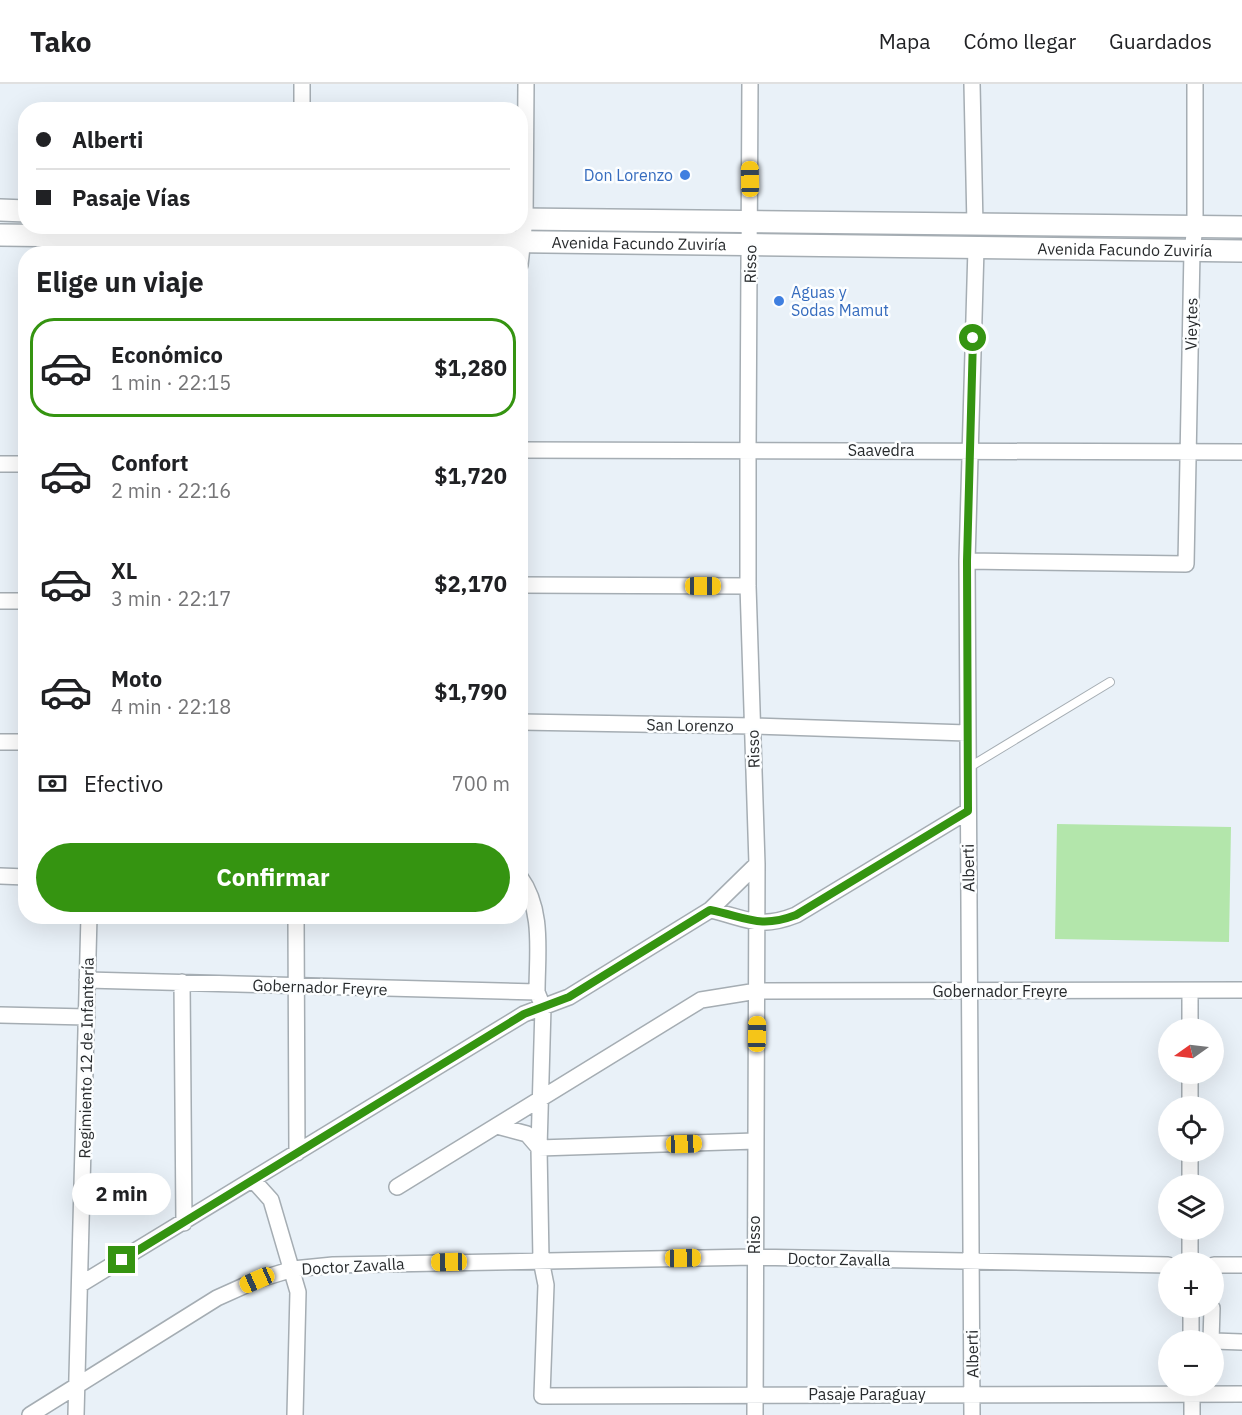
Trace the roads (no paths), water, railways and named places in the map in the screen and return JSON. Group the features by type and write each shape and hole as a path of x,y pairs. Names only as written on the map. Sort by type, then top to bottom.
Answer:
{"main road":[{"path":"0,210 18,211"},
{"name":"Avenida Facundo Zuviría","path":"528,219 751,220 975,226 1242,227"},
{"name":"Avenida Facundo Zuviría","path":"0,236 274,246"},
{"name":"Avenida Facundo Zuviría","path":"528,254 750,245 1242,251"}],"street":[{"path":"302,84 302,102"},
{"path":"526,84 526,102"},
{"name":"Risso","path":"750,84 751,220 747,450 748,586 757,864 755,1415"},
{"path":"972,84 975,226"},
{"name":"Vieytes","path":"967,561 1186,564 1192,251 1195,227 1195,84"},
{"name":"Alberti","path":"972,1415 967,561 976,248"},
{"name":"Saavedra","path":"528,450 1242,452"},
{"path":"0,464 18,464"},
{"path":"528,585 748,586"},
{"path":"0,601 18,601"},
{"name":"San Lorenzo","path":"528,722 753,726 967,734"},
{"path":"0,742 18,742"},
{"path":"710,910 740,916 757,924 780,921 796,915 968,811"},
{"path":"81,1284 524,1014 569,997 710,910 757,864"},
{"path":"0,876 18,877"},
{"path":"528,888 536,911 537,992 543,1007 539,1148 541,1260"},
{"name":"Regimiento 12 de Infantería","path":"76,1415 81,1284 88,924"},
{"path":"296,924 297,1153"},
{"name":"Gobernador Freyre","path":"87,980 537,992"},
{"path":"182,982 183,1223"},
{"name":"Gobernador Freyre","path":"397,1187 701,1000 757,991 1242,990"},
{"path":"1190,991 1190,1018"},
{"path":"0,1015 87,1017"},
{"path":"497,1126 527,1134 539,1148"},
{"path":"539,1148 755,1141"},
{"path":"253,1180 271,1200 298,1292 295,1415"},
{"name":"Doctor Zavalla","path":"30,1415 218,1298 257,1280 293,1269 333,1264 754,1257 1158,1265"},
{"name":"Pasaje Paraguay","path":"541,1260 546,1285 542,1396 1158,1391"},
{"path":"1224,1265 1242,1265"},
{"path":"1224,1341 1242,1342"},
{"name":"Pasaje Paraguay","path":"1224,1393 1242,1394"},
{"path":"1192,1396 1192,1415"}],"lane":[{"path":"967,769 1110,682"}],"place":[{"name":"Don Lorenzo","path":"685,175"},
{"name":"Aguas y Sodas Mamut","path":"779,301"}]}
